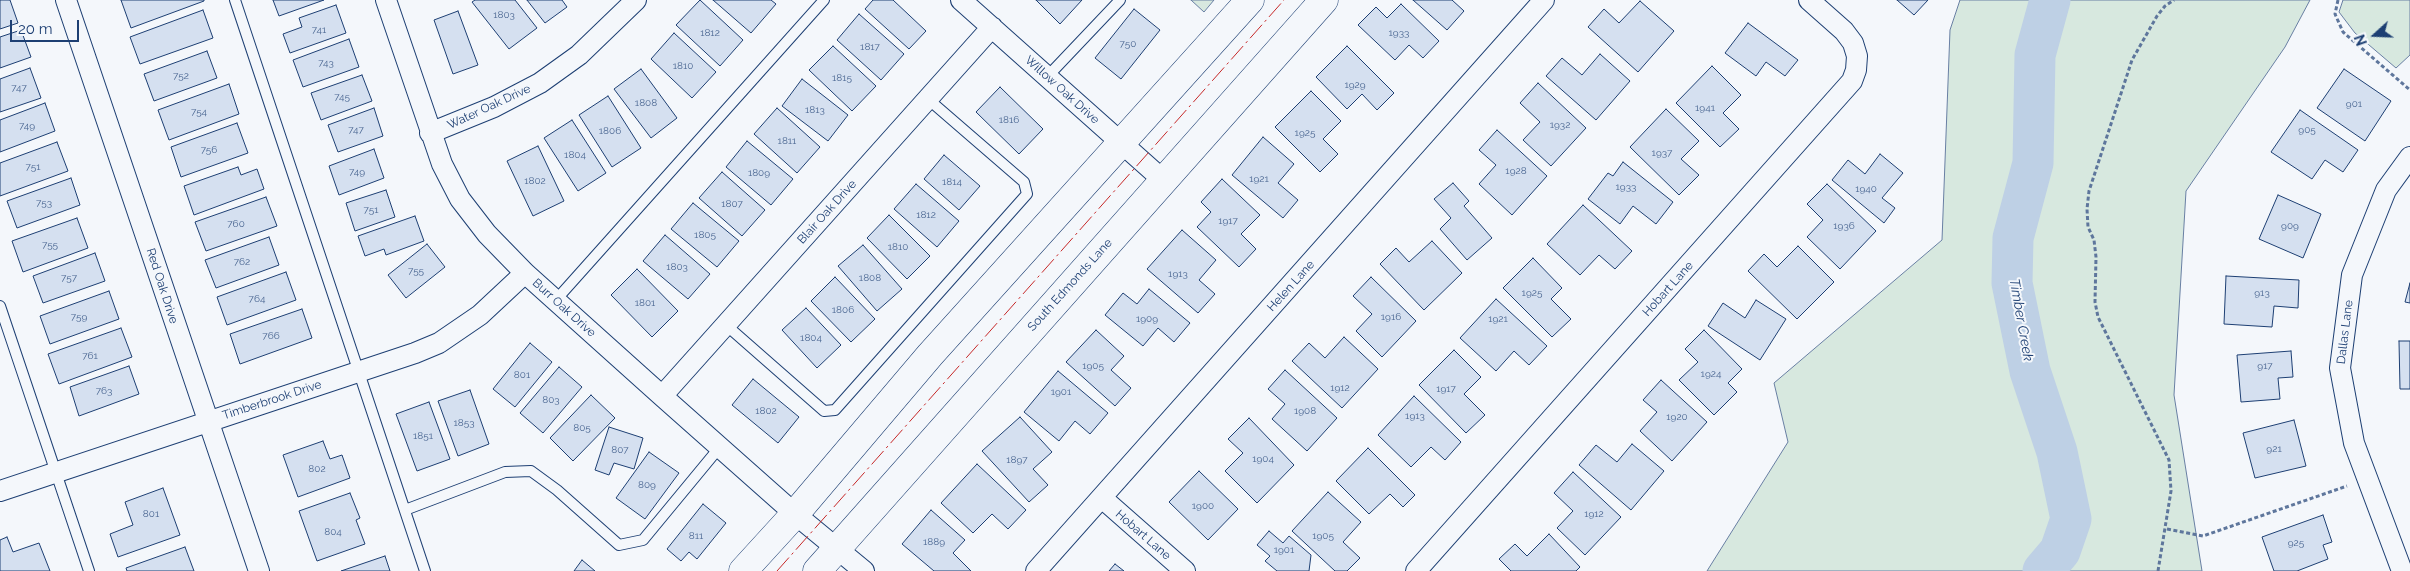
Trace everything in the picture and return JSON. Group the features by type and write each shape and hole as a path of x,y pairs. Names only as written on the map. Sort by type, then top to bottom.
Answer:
{"main road":[{"path":"743,571 795,514 930,355 1250,0"},
{"name":"South Edmonds Lane","path":"817,571 1324,0"}],"street":[{"name":"Red Oak Drive","path":"66,0 207,422 259,571"},
{"name":"Burr Oak Drive","path":"386,0 430,133 450,181 460,199 487,234 555,301 795,514 837,548"},
{"name":"Water Oak Drive","path":"430,133 494,107 540,83 579,55 636,0"},
{"name":"Willow Oak Drive","path":"961,0 1121,145 1163,180"},
{"name":"Helen Lane","path":"1036,571 1544,0"},
{"name":"Hobart Lane","path":"1416,571 1852,81 1856,70 1857,56 1853,43 1844,31 1809,0"},
{"name":"Blair Oak Drive","path":"662,396 992,27"},
{"name":"Dallas Lane","path":"2402,571 2354,443 2340,368 2352,275 2386,190 2410,156"},
{"name":"Timberbrook Drive","path":"0,491 360,372 439,343 480,315 525,273"},
{"name":"Hobart Lane","path":"1102,498 1185,571"},
{"path":"837,548 864,571"}],"lane":[{"path":"235,0 425,571"},
{"path":"555,301 824,0"},
{"path":"1048,77 1120,0"},
{"path":"726,325 824,411 835,410 1027,194 1024,182 928,99"},
{"path":"0,306 89,571"},
{"path":"405,510 505,472 531,471 557,490 619,545 643,540 720,448"}],"path":[{"path":"2158,571 2171,491 2170,460 2098,317 2095,302 2094,240 2088,227 2087,209 2089,191 2132,60 2157,16 2165,6 2174,0"},
{"path":"2338,0 2335,14 2342,32 2410,90"},
{"path":"2166,529 2203,536 2347,486"}],"shaded area":[{"path":"1191,0 1214,0 1204,12"},
{"path":"1960,0 2310,0 2285,47 2186,191 2174,395 2202,571 1707,571 1788,442 1774,383 1942,240 1950,30"},
{"path":"2343,0 2410,0 2410,55 2396,68 2355,33 2339,12"}],"building":[{"path":"0,0 10,0 18,23 0,29"},
{"path":"121,0 204,0 204,1 131,28"},
{"path":"273,0 324,0 279,16"},
{"path":"475,0 515,0 537,28 509,49 472,2"},
{"path":"527,0 562,0 567,7 545,23"},
{"path":"700,0 743,40 720,66 676,25"},
{"path":"713,0 771,0 776,4 751,33"},
{"path":"873,0 893,0 926,31 909,49 865,9"},
{"path":"1036,0 1082,0 1060,24"},
{"path":"1413,0 1452,0 1464,11 1447,30"},
{"path":"1897,0 1928,0 1914,15"},
{"path":"1640,1 1674,31 1638,72 1588,27 1604,9 1619,23"},
{"path":"1401,4 1439,41 1423,58 1409,45 1395,60 1358,25 1376,7 1387,18"},
{"path":"336,5 346,33 290,53 283,34 302,27 299,18"},
{"path":"1134,9 1160,30 1121,79 1095,58"},
{"path":"203,10 213,38 140,64 130,37"},
{"path":"458,11 478,65 453,74 434,20"},
{"path":"859,14 904,54 881,80 837,40"},
{"path":"1748,23 1798,60 1785,76 1766,62 1756,76 1725,53"},
{"path":"21,30 31,57 0,68 0,37"},
{"path":"674,33 716,72 692,98 651,59"},
{"path":"349,39 359,67 303,87 293,60"},
{"path":"833,46 876,86 852,111 809,70"},
{"path":"1347,46 1394,93 1377,110 1362,94 1347,109 1316,77"},
{"path":"207,51 217,78 154,101 144,74"},
{"path":"1600,54 1630,81 1596,120 1546,76 1562,58 1582,75"},
{"path":"1712,66 1741,95 1723,113 1739,129 1720,147 1676,103"},
{"path":"30,68 41,98 0,112 0,79"},
{"path":"641,69 677,118 651,138 614,89"},
{"path":"2344,69 2391,101 2365,141 2317,108"},
{"path":"362,75 372,101 321,120 311,93"},
{"path":"802,79 848,115 828,141 782,106"},
{"path":"1538,83 1586,128 1551,166 1523,140 1540,122 1520,103"},
{"path":"229,84 239,114 169,140 158,110"},
{"path":"1000,87 1043,129 1019,154 976,112"},
{"path":"1311,91 1341,121 1323,139 1338,154 1320,172 1275,127"},
{"path":"608,96 641,148 612,167 579,115"},
{"path":"45,103 55,131 0,152 0,120"},
{"path":"374,108 383,136 338,152 328,125"},
{"path":"777,108 820,147 797,173 754,134"},
{"path":"1666,109 1699,141 1681,159 1699,175 1679,195 1630,147"},
{"path":"2300,110 2358,150 2343,172 2325,160 2312,179 2271,152"},
{"path":"572,120 606,173 578,191 544,138"},
{"path":"237,123 248,153 181,177 171,147"},
{"path":"1497,130 1547,176 1512,215 1479,184 1496,165 1479,150"},
{"path":"1263,137 1294,164 1278,183 1298,200 1283,218 1232,175"},
{"path":"747,141 793,179 771,205 726,167"},
{"path":"57,142 68,171 0,196 0,163"},
{"path":"538,146 564,201 533,216 507,161"},
{"path":"374,149 384,178 339,195 329,166"},
{"path":"1880,154 1903,173 1882,198 1895,208 1884,223 1832,180 1848,160 1865,174"},
{"path":"944,155 980,186 959,210 924,179"},
{"path":"1623,162 1673,202 1656,224 1633,206 1620,224 1588,199 1608,173 1613,176"},
{"path":"238,167 241,175 257,169 264,189 194,215 184,186"},
{"path":"722,172 765,210 742,236 699,198"},
{"path":"71,178 80,205 17,228 7,201"},
{"path":"1222,179 1260,215 1241,234 1256,249 1239,267 1197,227 1211,212 1201,202"},
{"path":"1453,183 1469,201 1464,206 1492,238 1467,260 1440,229 1451,218 1434,199"},
{"path":"916,184 959,221 937,247 894,209"},
{"path":"1827,184 1876,231 1840,269 1807,237 1823,220 1807,204"},
{"path":"386,190 395,217 355,231 346,203"},
{"path":"2278,195 2321,214 2303,258 2259,239"},
{"path":"266,197 277,226 206,251 195,222"},
{"path":"693,203 739,241 717,267 671,229"},
{"path":"1583,205 1632,251 1615,269 1599,255 1580,275 1547,244"},
{"path":"889,215 930,256 907,279 867,238"},
{"path":"415,216 424,241 386,255 384,249 365,256 358,236"},
{"path":"77,218 88,248 23,272 12,241"},
{"path":"1182,230 1216,260 1199,280 1215,294 1198,313 1147,269"},
{"path":"665,235 710,274 688,299 643,261"},
{"path":"269,237 279,265 216,288 205,260"},
{"path":"1432,241 1462,273 1424,310 1380,264 1396,248 1409,262"},
{"path":"427,244 445,267 406,298 388,275"},
{"path":"863,245 902,289 877,311 838,266"},
{"path":"1798,246 1834,282 1797,319 1748,271 1764,254 1777,267"},
{"path":"95,253 105,281 43,303 33,276"},
{"path":"1533,258 1562,288 1551,299 1571,319 1552,337 1503,288"},
{"path":"637,269 678,311 652,337 611,295"},
{"path":"286,272 296,300 227,325 217,297"},
{"path":"2226,276 2299,280 2298,308 2274,306 2272,327 2224,324"},
{"path":"835,277 875,319 851,342 811,301"},
{"path":"1371,277 1416,321 1382,357 1356,331 1372,314 1353,296"},
{"path":"2410,283 2410,303 2405,302"},
{"path":"1149,289 1190,323 1174,342 1158,328 1143,346 1105,315 1123,293 1137,304"},
{"path":"109,291 119,319 50,344 40,316"},
{"path":"1496,299 1547,346 1529,365 1514,351 1496,371 1460,338"},
{"path":"1756,300 1786,319 1760,360 1708,326 1723,303 1745,318"},
{"path":"806,308 841,345 817,368 782,330"},
{"path":"302,309 312,338 240,364 230,334"},
{"path":"121,328 132,357 59,384 48,354"},
{"path":"1096,330 1124,356 1111,370 1131,388 1115,406 1066,362"},
{"path":"1704,330 1742,369 1728,383 1737,392 1714,415 1679,380 1698,362 1685,349"},
{"path":"1344,337 1378,369 1342,408 1292,361 1309,343 1325,358"},
{"path":"2399,341 2410,341 2410,389 2400,389"},
{"path":"530,343 552,362 515,407 493,389"},
{"path":"1454,350 1481,377 1464,394 1485,415 1466,433 1419,385"},
{"path":"2291,351 2293,377 2278,378 2280,399 2241,402 2237,355"},
{"path":"129,366 139,394 79,416 70,387"},
{"path":"559,367 582,387 543,433 520,413"},
{"path":"1285,370 1337,418 1307,451 1272,419 1285,404 1268,389"},
{"path":"1058,371 1108,413 1090,434 1075,421 1059,441 1024,412"},
{"path":"753,379 799,417 778,443 732,405"},
{"path":"1661,380 1707,422 1672,461 1640,431 1657,412 1643,400"},
{"path":"470,390 489,444 458,456 438,401"},
{"path":"591,395 615,418 573,461 550,438"},
{"path":"1414,396 1461,442 1445,460 1431,447 1411,467 1378,435"},
{"path":"429,402 450,459 417,471 396,414"},
{"path":"1020,417 1052,452 1033,469 1048,485 1029,502 982,451"},
{"path":"1249,418 1294,465 1257,503 1225,471 1243,453 1228,439"},
{"path":"2294,420 2306,466 2255,478 2243,433"},
{"path":"609,427 643,438 634,469 614,463 609,475 595,470"},
{"path":"323,441 330,459 342,455 350,478 298,497 283,455"},
{"path":"1632,444 1664,471 1631,510 1579,465 1596,445 1617,462"},
{"path":"1368,448 1415,495 1403,507 1390,494 1369,514 1336,481"},
{"path":"649,452 679,473 645,519 616,498"},
{"path":"977,464 1026,510 1008,529 992,514 973,533 941,503"},
{"path":"1199,471 1238,509 1208,540 1169,502"},
{"path":"1573,472 1621,517 1585,555 1557,528 1573,511 1554,493"},
{"path":"163,488 180,535 118,557 110,534 133,525 125,502"},
{"path":"1328,492 1361,522 1343,542 1360,558 1347,571 1335,571 1292,531"},
{"path":"350,493 360,518 356,520 365,544 317,561 299,511"},
{"path":"703,504 726,523 697,559 689,552 681,561 667,549"},
{"path":"931,510 965,540 953,553 971,571 934,571 902,544"},
{"path":"2323,515 2332,542 2323,545 2328,559 2297,571 2274,571 2262,537"},
{"path":"1269,531 1283,543 1289,536 1311,555 1309,571 1277,571 1265,561 1270,556 1257,545"},
{"path":"1549,534 1580,567 1576,571 1511,571 1499,559 1515,544 1527,556"},
{"path":"7,537 13,552 39,543 50,571 0,571 0,540"},
{"path":"185,547 194,571 127,571 126,568"},
{"path":"385,556 390,571 341,571"},
{"path":"582,560 595,571 574,571"},
{"path":"1115,564 1124,571 1109,571"}],"waterway":[{"name":"Timber Creek","path":"2043,571 2060,551 2071,519 2057,452 2030,371 2012,283 2013,238 2033,163 2035,55 2050,0"}],"power":[{"path":"777,571 1284,0"}]}
